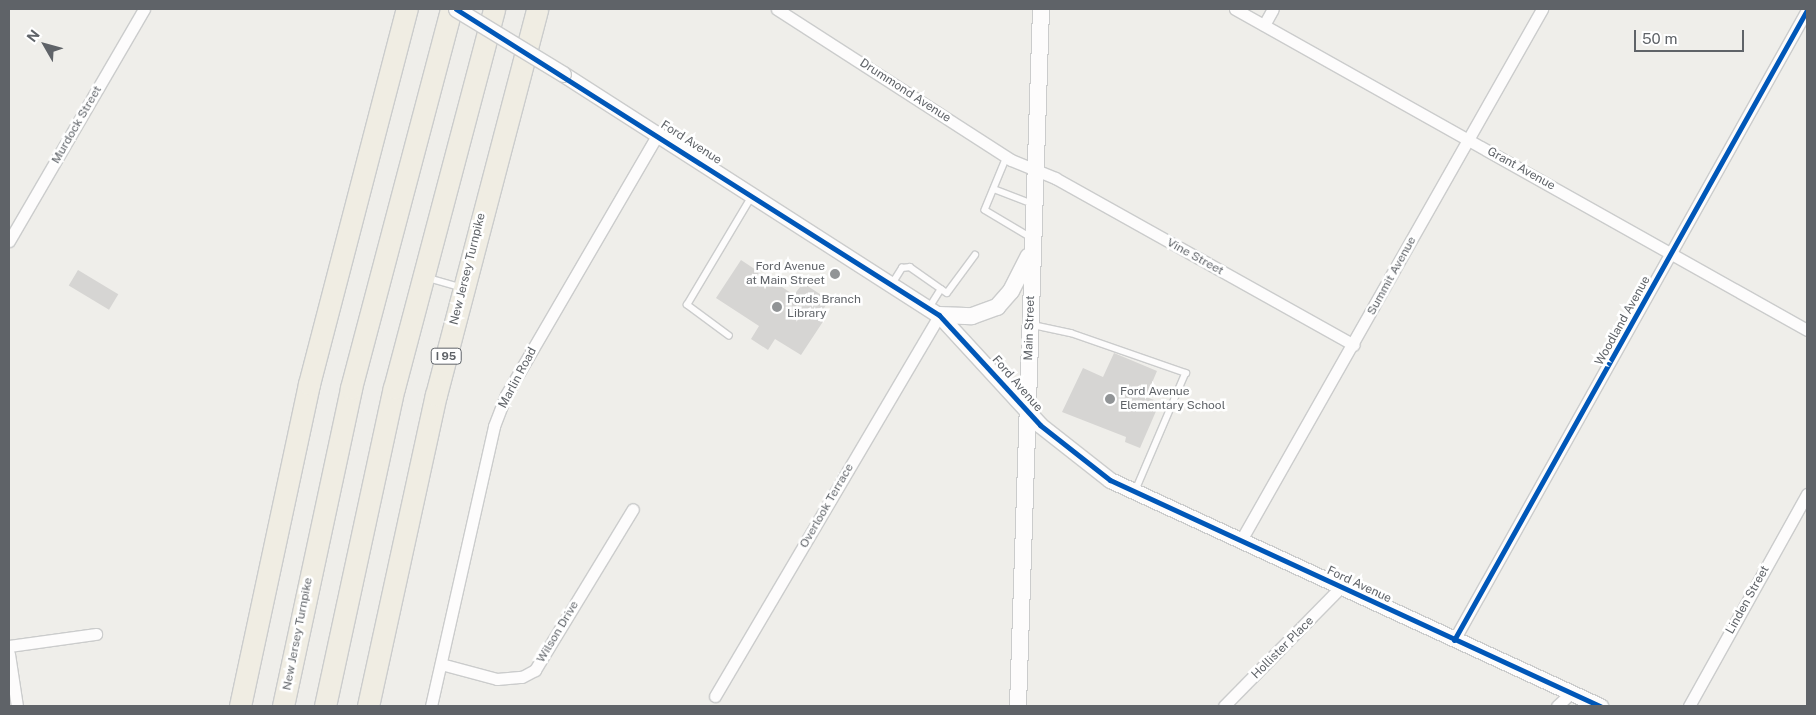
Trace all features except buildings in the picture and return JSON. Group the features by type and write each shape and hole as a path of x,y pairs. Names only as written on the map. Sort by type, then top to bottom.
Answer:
{"highway":[{"path":"240,706 309,384 407,9"},
{"name":"New Jersey Turnpike","path":"283,706 351,388 451,9"},
{"path":"325,706 422,277 494,9"},
{"name":"New Jersey Turnpike","path":"368,706 462,287 538,9"}],"main road":[{"name":"Main Street","path":"1018,706 1041,9"},
{"path":"934,312 972,316 997,307 1017,282 1033,239"}],"street":[{"name":"Murdock Street","path":"9,241 144,9"},
{"name":"Ford Avenue","path":"456,9 753,194 934,312 1027,412 1084,463 1134,492 1240,542 1600,706"},
{"name":"Drummond Avenue","path":"778,9 1007,157 1036,170"},
{"name":"Grant Avenue","path":"1235,9 1807,330"},
{"path":"1264,25 1273,9"},
{"name":"Summit Avenue","path":"1240,542 1354,345 1542,9"},
{"name":"Woodland Avenue","path":"1454,640 1807,10"},
{"name":"Marlin Road","path":"431,706 494,426 506,395 658,134"},
{"name":"Vine Street","path":"1036,170 1354,345"},
{"name":"Overlook Terrace","path":"715,696 934,312"},
{"name":"Linden Street","path":"1689,706 1807,494"},
{"name":"Wilson Drive","path":"441,664 497,679 522,677 535,670 633,510"},
{"name":"Hollister Place","path":"1224,706 1341,587"},
{"path":"9,646 96,634"},
{"path":"9,654 17,706"},
{"path":"1557,706 1571,693"}],"lane":[{"path":"1007,157 985,210 1033,239"},
{"path":"994,189 1034,204"},
{"path":"729,336 688,305 753,194"},
{"path":"892,284 902,268 910,266 947,293 974,255"},
{"path":"422,277 462,287"},
{"path":"934,312 941,288"},
{"path":"1030,325 1071,333 1186,373 1134,492"}],"cycle path":[{"path":"456,9 939,315 1040,425 1110,480 1600,706"},
{"path":"1454,640 1807,10"}],"place":[{"name":"Ford Avenue at Main Street","path":"835,274"},
{"name":"Fords Branch Library","path":"777,307"},
{"name":"Ford Avenue Elementary School","path":"1110,399"}]}
